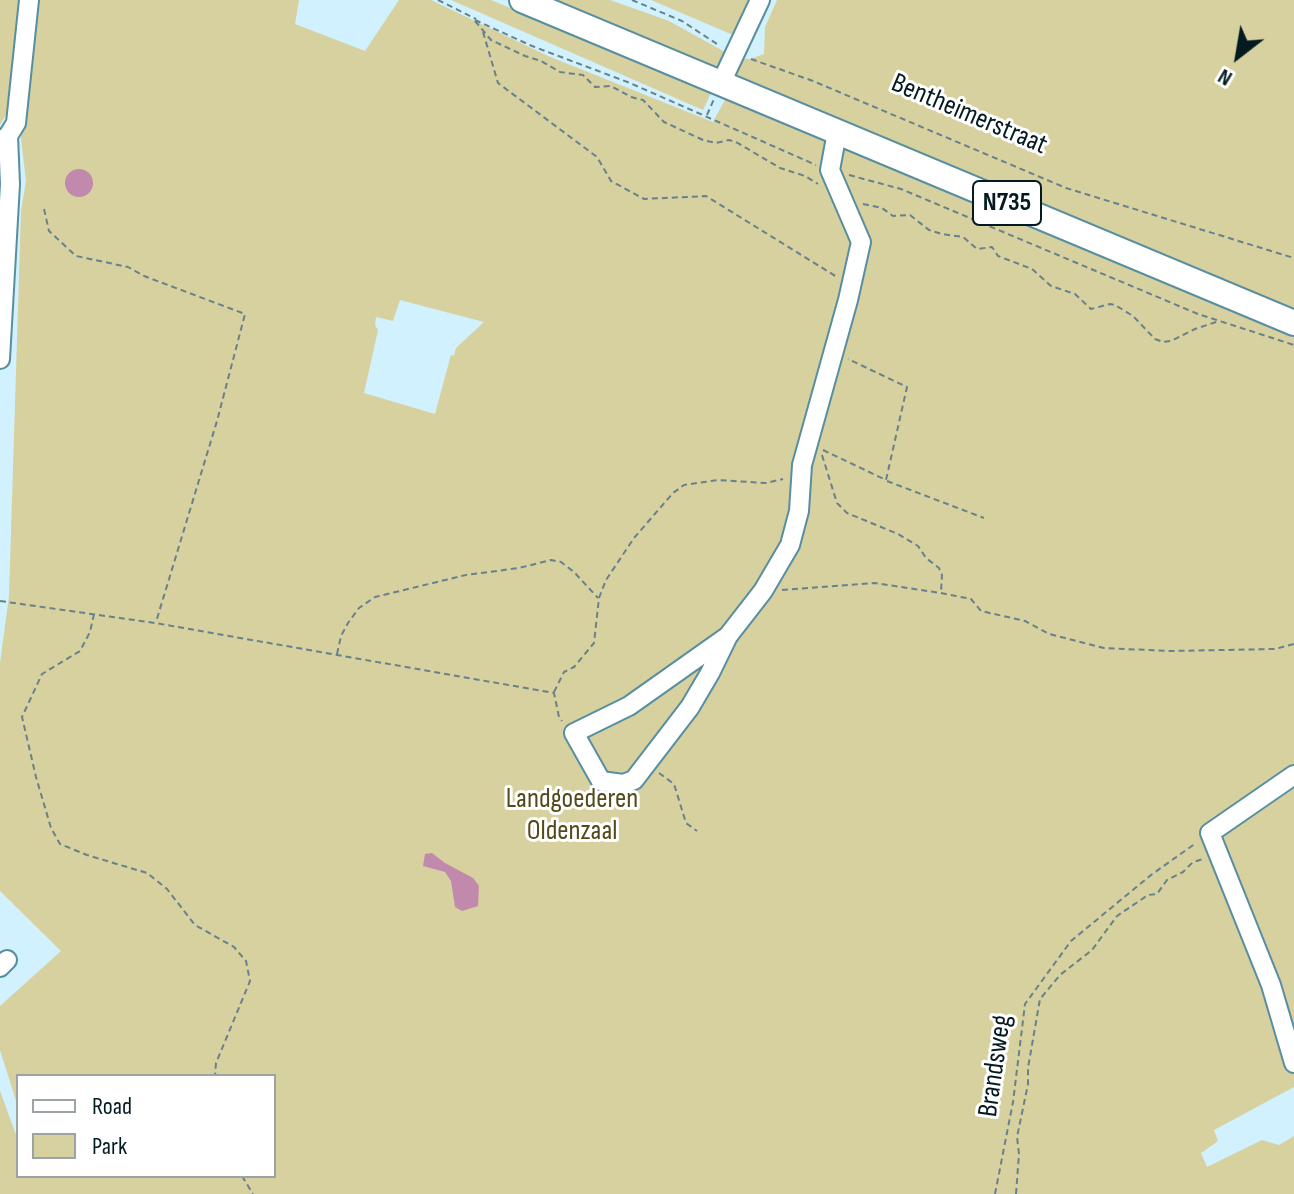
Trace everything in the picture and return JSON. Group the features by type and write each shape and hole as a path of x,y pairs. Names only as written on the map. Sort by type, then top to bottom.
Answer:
{"main road":[{"name":"N735","path":"522,0 1294,323"}],"street":[{"path":"0,359 10,184 4,138 16,123 29,0"},
{"path":"721,83 760,0"},
{"path":"728,636 629,706 574,733 601,781 623,784 634,780 642,770 690,707 728,636 784,558 796,530 802,465 861,242 830,170 837,132"},
{"path":"1294,775 1210,833 1267,974 1294,1063"}],"path":[{"path":"438,0 532,46 630,83 830,170 901,189 1120,283 1294,345"},
{"name":"Bentheimerstraat","path":"632,0 682,21 733,53 813,81 1066,188 1294,258"},
{"path":"482,32 498,83 597,157 611,181 644,199 706,196 852,285"},
{"path":"44,209 49,231 76,256 128,267 245,314 217,421 155,623"},
{"path":"834,352 907,387 886,480"},
{"path":"941,593 942,575 939,568 926,558 918,546 898,534 847,513 837,503 820,449 886,480 984,518"},
{"path":"574,733 559,717 554,693 564,672 574,667 594,643 599,598 606,580 634,538 673,493 684,485 718,480 766,483 788,478 802,465"},
{"path":"337,655 348,623 359,608 375,597 466,575 551,560 561,562 574,572 599,598"},
{"path":"763,591 875,583 941,593 971,599 981,611 1025,621 1049,634 1104,648 1169,651 1275,649 1294,644"},
{"path":"0,601 155,623 554,693"},
{"path":"94,614 90,632 80,651 42,674 22,717 51,828 60,844 147,873 167,889 195,925 234,947 246,961 250,981 216,1063 215,1074"},
{"path":"642,770 657,772 674,784 686,823 697,831"},
{"name":"Brandsweg","path":"995,1194 1013,1102 1025,1004 1071,941 1151,875 1210,833"},
{"path":"1016,1194 1017,1137 1040,999 1060,975 1092,950 1117,916 1148,895 1157,894 1167,880 1183,872 1193,862 1219,855"}],"green space":[{"path":"0,0 23,0 11,106 0,125"},
{"name":"Landgoederen Oldenzaal","path":"35,0 299,0 295,24 365,51 399,0 431,0 548,56 713,122 735,81 738,58 750,59 764,54 765,27 777,0 1294,0 1294,1087 1214,1130 1218,1141 1201,1153 1207,1167 1262,1140 1279,1145 1294,1136 1294,1194 0,1194 0,1091 16,1135 16,1178 276,1178 276,1074 16,1074 16,1101 0,1050 0,1006 61,951 0,891 0,663 9,596 21,211 26,181 21,138","holes":["400,300 484,322 456,348 454,356 451,355 435,414 364,393 378,330 376,317 393,321"]},
{"path":"451,0 491,0 712,91 703,110"},
{"path":"551,0 610,0 669,21 725,52 716,70"},
{"path":"651,0 751,0 733,35"}],"shaded area":[{"path":"79,169 89,173 93,183 89,193 79,197 69,193 65,183 69,173"},
{"path":"432,853 473,878 479,886 478,906 462,911 455,907 451,881 445,872 423,866 425,854"}]}
